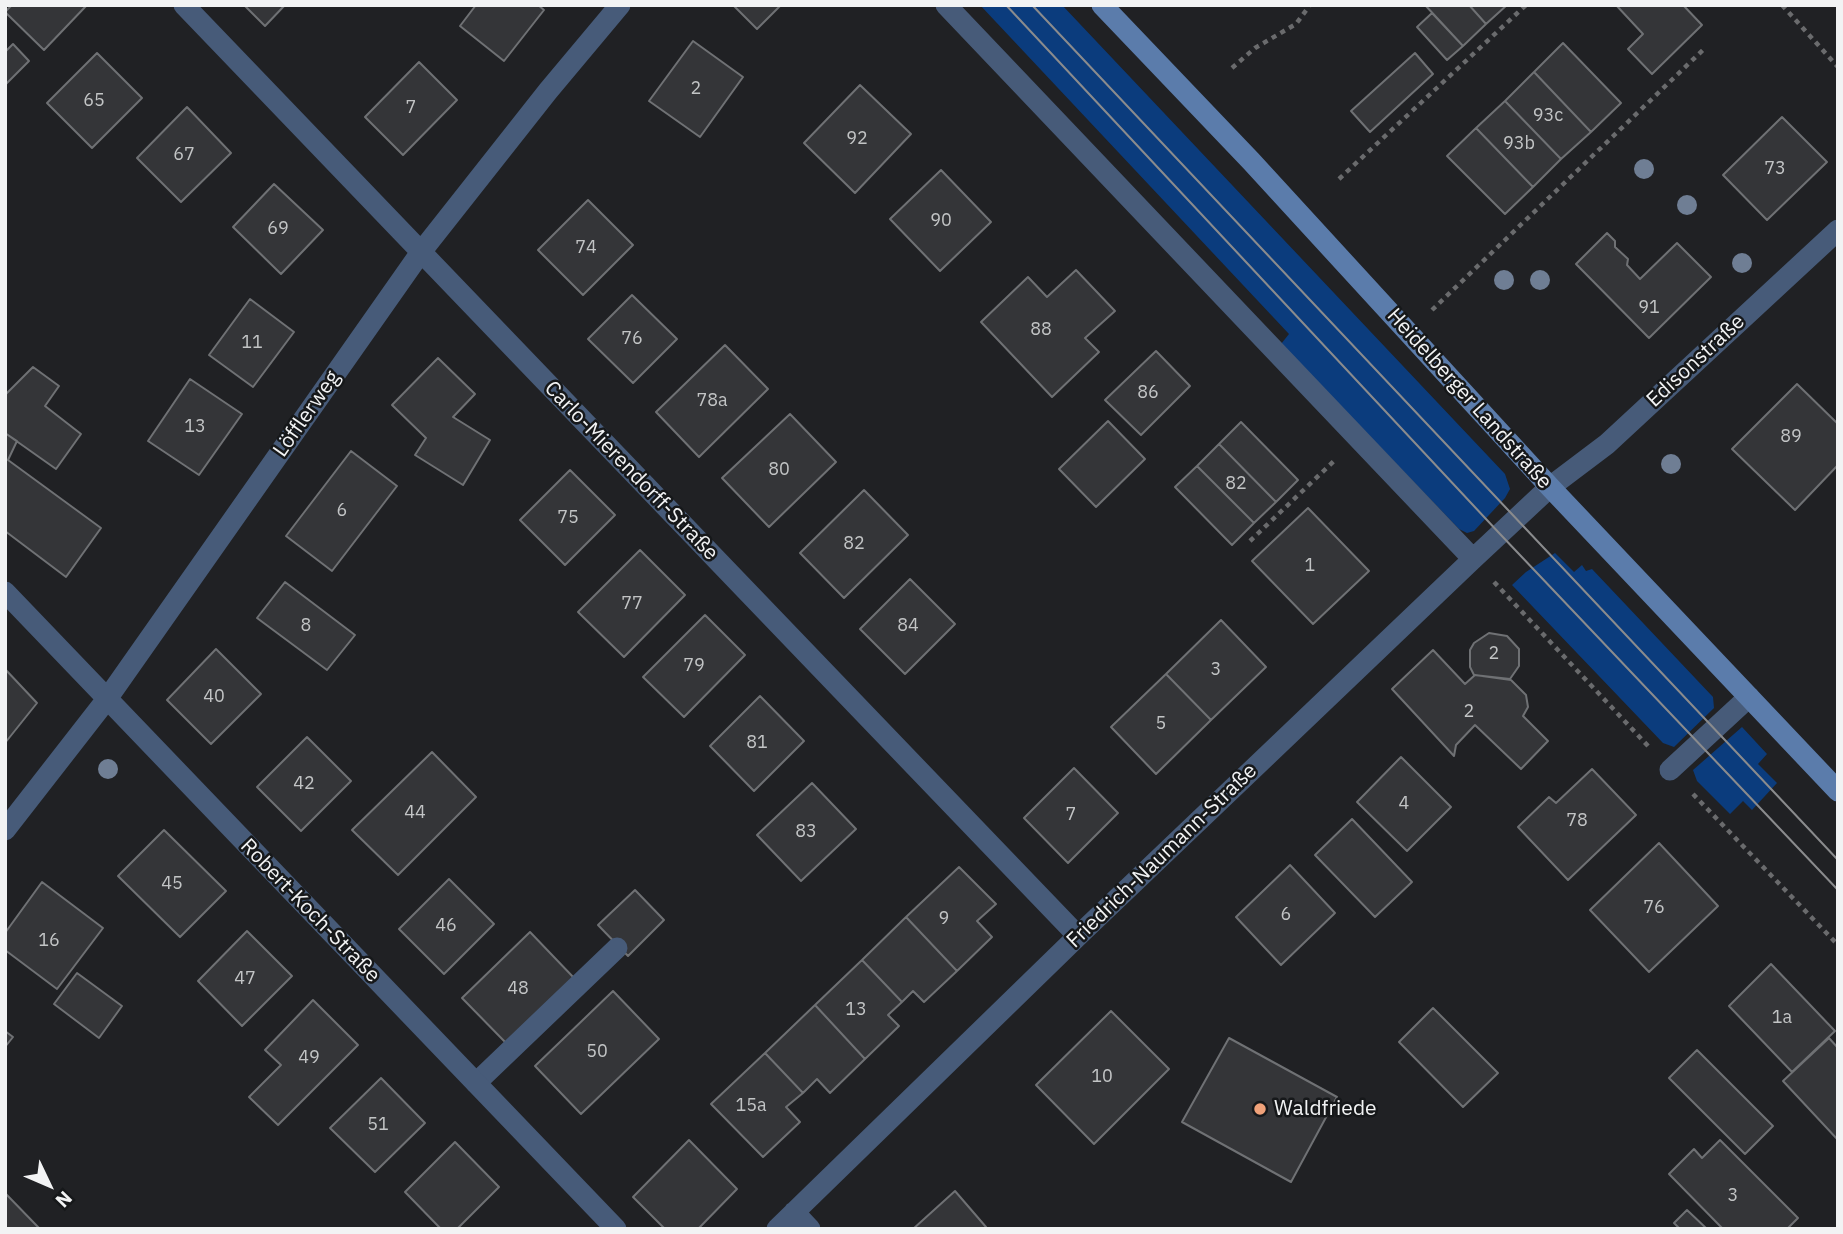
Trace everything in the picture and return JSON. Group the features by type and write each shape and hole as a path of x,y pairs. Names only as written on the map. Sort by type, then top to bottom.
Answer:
{"street":[{"name":"Carlo-Mierendorff-Straße","path":"184,5 1078,936"},
{"name":"Löfflerweg","path":"5,830 107,699 421,253 548,91 620,5"},
{"path":"946,5 1473,559"},
{"name":"Heidelberger Landstraße","path":"1102,5 1251,161 1550,487 1838,791"},
{"name":"Edisonstraße","path":"1550,487 1607,444 1838,230"},
{"name":"Friedrich-Naumann-Straße","path":"777,1229 1078,936 1550,487"},
{"name":"Robert-Koch-Straße","path":"5,592 616,1229"},
{"path":"1670,770 1749,697"},
{"path":"476,1083 617,948"},
{"path":"794,1212 810,1229"}],"path":[{"path":"1232,68 1255,48 1296,24 1310,5"},
{"path":"1339,179 1526,5"},
{"path":"1782,5 1838,67"},
{"path":"1409,333 1705,48"},
{"path":"1250,541 1357,439"}],"shaded area":[{"path":"980,5 1062,5 1505,474 1510,489 1474,531 1467,533 1459,529 1281,344 1289,334"},
{"path":"1555,553 1574,572 1582,565 1586,571 1592,569 1713,697 1714,708 1674,747 1663,743 1512,585"},
{"path":"1742,727 1767,754 1758,764 1777,783 1752,810 1743,801 1730,814 1697,781 1693,770"}],"building":[{"path":"12,5 87,5 44,50 5,12"},
{"path":"244,5 285,5 265,26"},
{"path":"476,5 538,5 544,10 504,61 460,26"},
{"path":"733,5 781,5 757,29"},
{"path":"1425,5 1469,5 1486,24 1463,46"},
{"path":"1469,5 1507,5 1486,24"},
{"path":"1616,5 1683,5 1702,25 1652,74 1628,49 1643,34"},
{"path":"1432,13 1463,46 1447,60 1417,27"},
{"path":"693,41 743,77 700,137 649,101"},
{"path":"1563,43 1621,103 1591,132 1534,72"},
{"path":"13,44 29,61 5,85 5,52"},
{"path":"97,53 142,98 92,148 47,103"},
{"path":"1415,53 1433,74 1370,132 1351,111"},
{"path":"419,62 457,100 403,155 365,117"},
{"path":"1534,72 1591,132 1561,159 1505,101"},
{"path":"860,85 911,134 855,193 804,143"},
{"path":"1505,101 1561,159 1533,187 1476,128"},
{"path":"187,107 231,153 181,202 137,158"},
{"path":"1782,117 1827,162 1767,220 1723,175"},
{"path":"1476,128 1533,187 1505,214 1447,156"},
{"path":"941,170 991,222 940,271 890,219"},
{"path":"274,184 323,230 281,274 233,227"},
{"path":"588,200 633,245 583,295 538,250"},
{"path":"1607,233 1615,241 1615,247 1628,259 1627,265 1640,279 1677,243 1711,277 1649,338 1576,264"},
{"path":"1076,270 1115,311 1085,338 1099,352 1052,397 981,322 1028,277 1047,297"},
{"path":"632,295 677,339 633,383 588,339"},
{"path":"250,299 294,332 253,387 209,355"},
{"path":"725,345 768,389 699,457 656,412"},
{"path":"1156,351 1190,386 1141,435 1105,400"},
{"path":"438,358 475,394 453,417 490,440 463,485 415,455 426,438 392,405"},
{"path":"33,367 59,386 45,406 81,434 56,469 5,433 5,395"},
{"path":"190,379 242,414 199,475 148,441"},
{"path":"1797,384 1838,424 1838,465 1795,510 1732,449"},
{"path":"790,414 836,462 769,527 722,478"},
{"path":"1108,421 1145,459 1096,507 1059,469"},
{"path":"1241,422 1298,480 1276,502 1219,444"},
{"path":"5,433 17,441 8,460 101,528 66,577 5,531"},
{"path":"1219,444 1276,502 1254,523 1197,466"},
{"path":"351,451 397,486 332,571 286,536"},
{"path":"1197,466 1254,523 1232,545 1175,487"},
{"path":"570,470 615,515 565,565 520,520"},
{"path":"864,490 908,535 844,598 800,553"},
{"path":"1308,508 1369,571 1313,624 1252,561"},
{"path":"640,550 685,595 624,657 578,612"},
{"path":"910,579 955,624 905,674 860,629"},
{"path":"285,582 355,635 327,670 257,618"},
{"path":"705,615 745,655 684,717 643,677"},
{"path":"1221,620 1266,667 1211,720 1166,674"},
{"path":"1489,633 1507,636 1519,649 1519,666 1510,679 1474,675 1470,667 1470,650 1474,643"},
{"path":"216,649 261,694 211,744 167,700"},
{"path":"1433,650 1465,684 1475,675 1511,680 1526,695 1528,707 1523,716 1548,741 1521,769 1475,725 1456,745 1454,756 1392,689"},
{"path":"5,669 37,703 5,743"},
{"path":"1166,674 1211,720 1156,774 1111,727"},
{"path":"760,696 804,741 754,791 710,746"},
{"path":"307,737 351,781 301,831 257,787"},
{"path":"432,752 476,797 398,875 352,830"},
{"path":"1401,757 1451,807 1407,851 1357,802"},
{"path":"1074,768 1118,813 1068,863 1024,818"},
{"path":"1592,769 1636,815 1568,880 1518,827 1549,797 1556,803"},
{"path":"812,783 856,829 801,881 757,835"},
{"path":"1352,819 1412,882 1375,917 1315,855"},
{"path":"164,830 226,891 180,937 118,876"},
{"path":"1659,843 1718,906 1649,972 1590,910"},
{"path":"1290,865 1335,913 1281,965 1236,917"},
{"path":"959,867 996,904 977,921 992,937 957,971 906,917"},
{"path":"449,879 494,924 444,974 399,929"},
{"path":"42,882 103,928 57,989 5,950 5,933"},
{"path":"635,890 664,920 628,956 598,925"},
{"path":"906,917 957,971 924,1002 913,991 902,1002 862,960"},
{"path":"247,931 292,976 242,1026 198,981"},
{"path":"530,932 575,979 507,1044 462,998"},
{"path":"862,960 902,1002 888,1015 899,1026 865,1059 815,1005"},
{"path":"1771,964 1835,1031 1792,1072 1729,1006"},
{"path":"77,973 122,1006 99,1038 54,1004"},
{"path":"613,991 659,1039 581,1114 535,1066"},
{"path":"313,1000 358,1045 278,1125 249,1097 281,1065 265,1050"},
{"path":"815,1005 865,1059 830,1093 817,1079 803,1093 765,1053"},
{"path":"1433,1008 1498,1073 1463,1107 1399,1042"},
{"path":"1111,1011 1169,1069 1094,1144 1036,1085"},
{"path":"5,1031 13,1037 5,1047"},
{"name":"Waldfriede","path":"1229,1038 1337,1097 1291,1182 1182,1122"},
{"path":"1829,1038 1838,1048 1838,1140 1783,1081"},
{"path":"1697,1050 1773,1126 1745,1154 1669,1078"},
{"path":"765,1053 803,1093 786,1107 800,1122 763,1157 711,1104"},
{"path":"381,1078 425,1123 375,1172 330,1128"},
{"path":"689,1140 737,1189 698,1229 665,1229 633,1197"},
{"path":"1720,1140 1798,1218 1787,1229 1723,1229 1669,1174 1694,1149 1702,1158"},
{"path":"455,1142 499,1187 457,1229 441,1229 405,1192"},
{"path":"955,1191 986,1227 984,1229 913,1229"},
{"path":"5,1193 39,1228 38,1229 5,1229"},
{"path":"1687,1210 1707,1229 1680,1229 1674,1223"}],"tram line":[{"path":"1006,5 1500,534 1838,890"},
{"path":"1032,5 1838,860"}],"place":[{"name":"Waldfriede","path":"1260,1109"}]}
